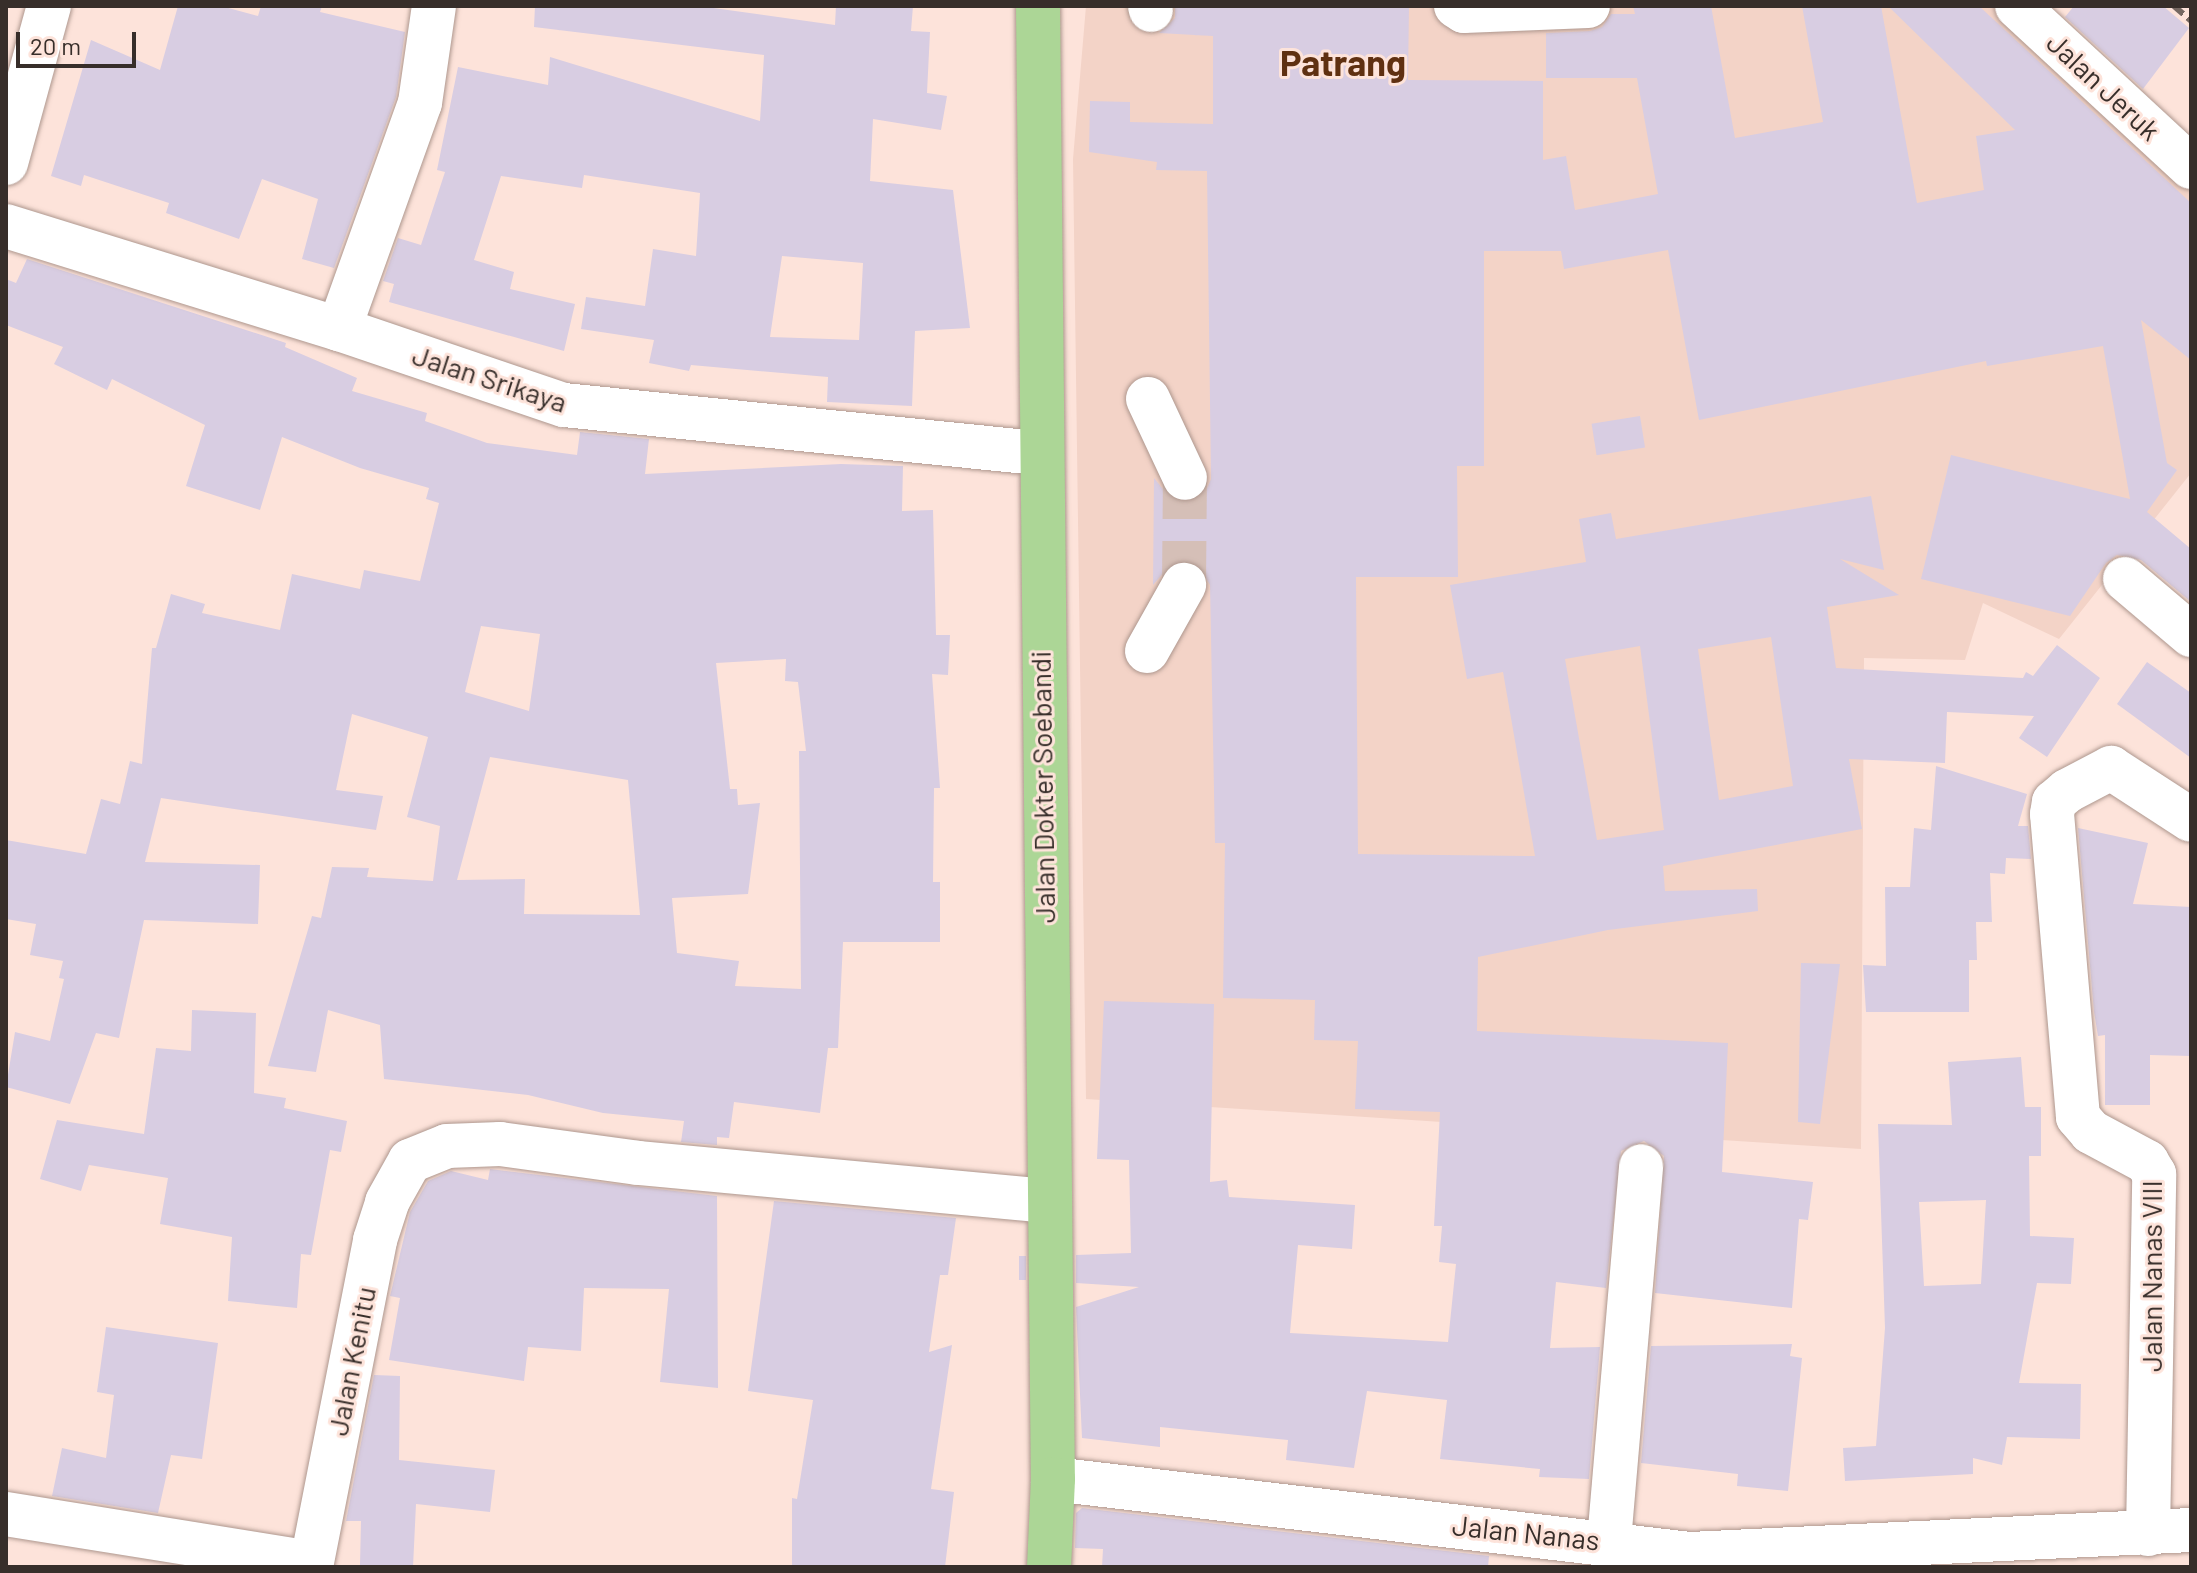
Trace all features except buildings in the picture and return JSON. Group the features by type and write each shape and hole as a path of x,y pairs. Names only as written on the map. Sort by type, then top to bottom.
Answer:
{"main road":[{"name":"Jalan Dokter Soebandi","path":"1038,6 1046,1201 1053,1479 1049,1567"}],"street":[{"path":"6,163 49,6"},
{"path":"339,329 420,103 434,6"},
{"path":"1456,6 1464,11 1588,6"},
{"name":"Jalan Jeruk","path":"2017,6 2191,167"},
{"name":"Jalan Srikaya","path":"6,226 339,329 564,405 1039,453"},
{"path":"1148,399 1185,478"},
{"path":"2125,579 2191,635"},
{"path":"1147,651 1184,585"},
{"name":"Jalan Nanas VIII","path":"2148,1534 2155,1186 2147,1162 2091,1132 2078,1117 2052,814 2054,802 2078,783 2097,771 2120,771 2191,820"},
{"name":"Jalan Kenitu","path":"311,1565 375,1240 387,1202 410,1161 447,1146 500,1144 638,1163 1046,1201"},
{"path":"1609,1541 1641,1166"},
{"name":"Jalan Nanas","path":"1053,1479 1609,1541 1690,1554 1993,1552 2191,1530"},
{"path":"6,1514 311,1565"}],"shaded area":[{"path":"1086,6 1998,6 2191,181 2191,473 2059,639 1983,603 1965,660 1864,658 1861,1149 1086,1099 1073,159"}],"tunnel":[{"path":"1184,585 1185,478"}],"railway":[{"path":"2174,6 2191,21"}],"district":[{"name":"Patrang","path":"1343,62"}]}
